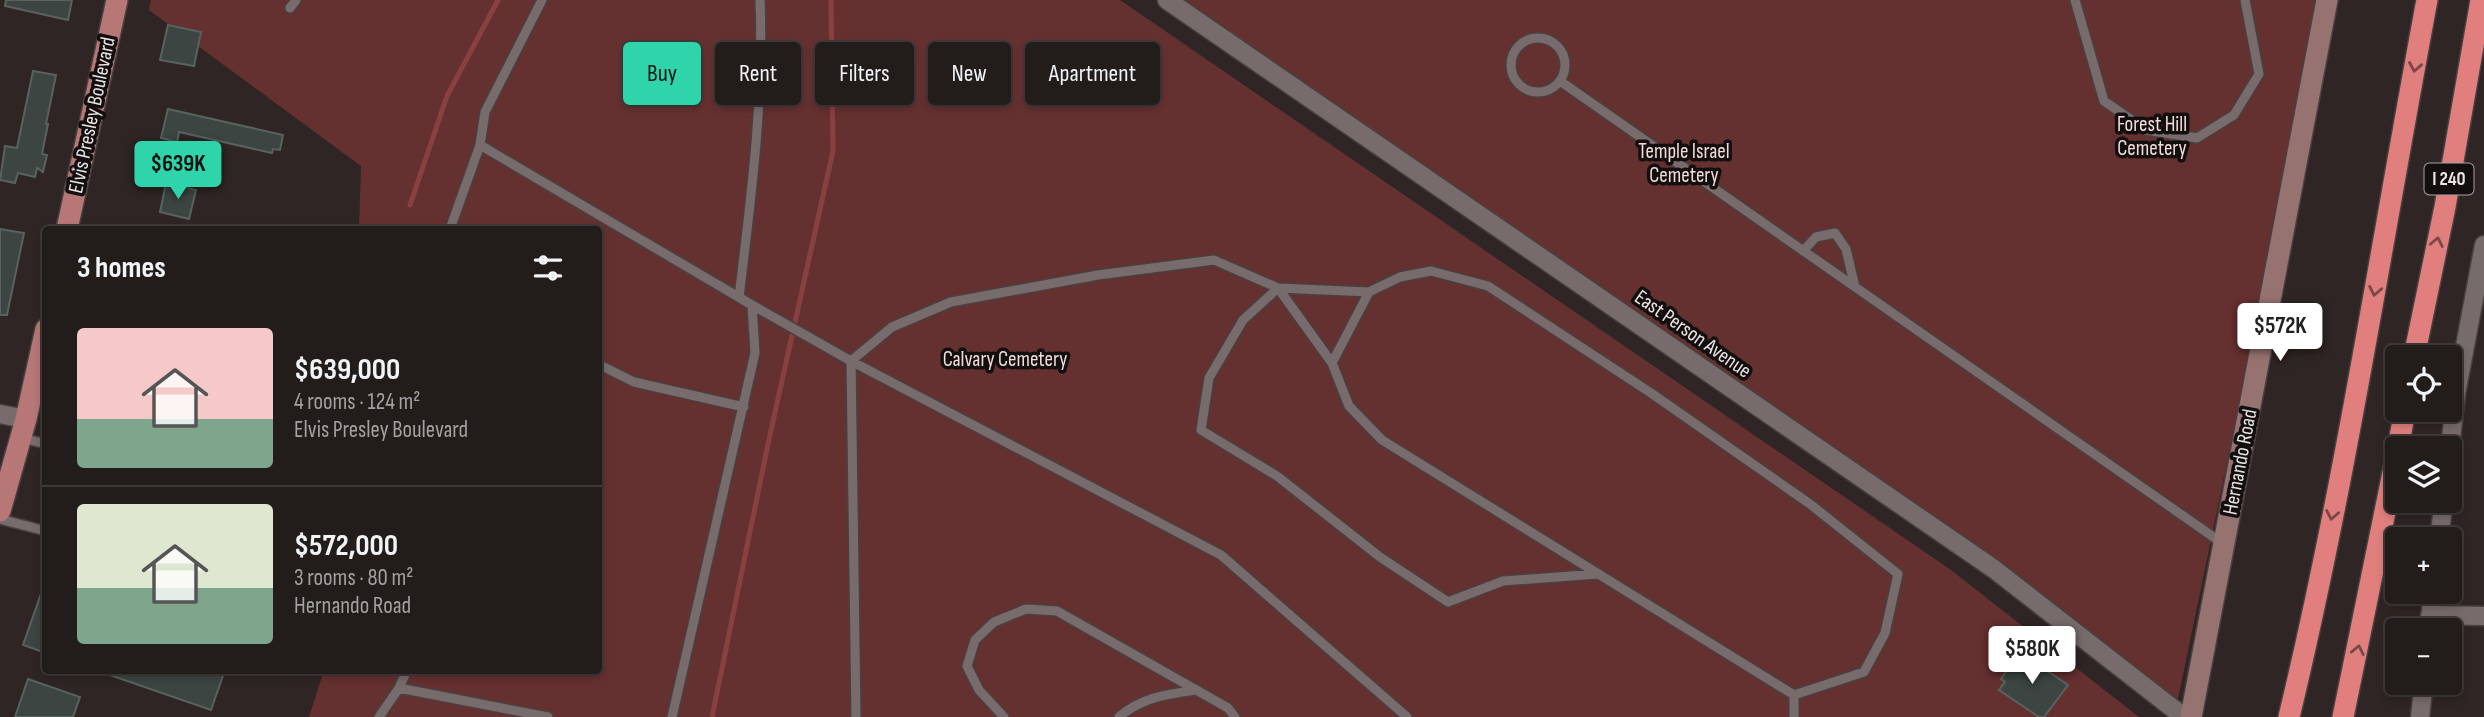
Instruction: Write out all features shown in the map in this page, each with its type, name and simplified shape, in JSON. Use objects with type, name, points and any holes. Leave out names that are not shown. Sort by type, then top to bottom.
[{"type":"highway","name":"I 240","points":[[2289,717],[2319,584],[2427,0]]},
{"type":"highway","name":"I 240","points":[[2416,345],[2445,207],[2481,0]]},
{"type":"highway","points":[[2343,717],[2385,512]]},
{"type":"main road","name":"Elvis Presley Boulevard","points":[[68,226],[117,0]]},
{"type":"main road","points":[[0,511],[4,479],[23,428],[42,346]]},
{"type":"street","name":"East Person Avenue","points":[[1167,0],[1994,569],[2184,717]]},
{"type":"street","name":"Hernando Road","points":[[2191,717],[2327,0]]},
{"type":"street","points":[[2451,436],[2456,394],[2484,245]]},
{"type":"street","points":[[0,414],[23,428]]},
{"type":"street","points":[[2462,618],[2484,615]]},
{"type":"street","points":[[2420,717],[2423,695]]},
{"type":"lane","points":[[451,226],[480,145],[485,112],[542,0]]},
{"type":"lane","points":[[739,297],[757,150],[762,55],[760,0]]},
{"type":"lane","points":[[2075,0],[2104,101],[2146,130],[2197,138],[2234,115],[2259,74],[2245,0]]},
{"type":"lane","points":[[1534,38],[1552,42],[1559,48],[1565,63],[1560,81],[1554,87],[1536,93],[1519,85],[1510,68],[1515,50],[1525,41],[1534,38]]},
{"type":"lane","points":[[1560,81],[2224,544]]},
{"type":"lane","points":[[480,145],[814,341],[1221,555],[1407,717]]},
{"type":"lane","points":[[1804,251],[1816,237],[1835,233],[1846,249],[1856,287]]},
{"type":"lane","points":[[851,360],[892,327],[951,302],[1098,275],[1214,260],[1278,288],[1369,292],[1400,277],[1432,271],[1488,286],[1651,393],[1787,489],[1898,575],[1885,633],[1864,672],[1794,695],[1382,440],[1349,406],[1332,363],[1278,288]]},
{"type":"lane","points":[[1278,288],[1243,320],[1209,378],[1201,430],[1277,476],[1380,556],[1448,602],[1503,581],[1598,574]]},
{"type":"lane","points":[[1332,363],[1369,292]]},
{"type":"lane","points":[[672,717],[755,353],[752,305]]},
{"type":"lane","points":[[851,360],[856,717]]},
{"type":"lane","points":[[602,366],[634,382],[744,407]]},
{"type":"lane","points":[[23,428],[42,441]]},
{"type":"lane","points":[[0,519],[42,530]]},
{"type":"lane","points":[[1004,717],[979,690],[967,666],[975,640],[994,622],[1026,609],[1057,611],[1228,708],[1236,717]]},
{"type":"lane","points":[[379,717],[405,674]]},
{"type":"lane","points":[[399,688],[548,717]]},
{"type":"lane","points":[[1119,717],[1132,706],[1159,695],[1197,690]]},
{"type":"lane","points":[[1794,695],[1794,717]]},
{"type":"green space","name":"Calvary Cemetery","points":[[151,0],[1120,0],[1951,570],[2139,717],[309,717],[323,674],[602,674],[602,226],[359,226],[361,166],[149,10]]},
{"type":"green space","name":"Temple Israel Cemetery","points":[[1182,0],[2317,0],[2246,371],[2178,699]]},
{"type":"building","points":[[6,0],[72,0],[68,20],[5,6]]},
{"type":"building","points":[[168,25],[201,32],[194,66],[160,60]]},
{"type":"building","points":[[33,71],[56,75],[46,124],[42,154],[47,155],[43,172],[37,168],[35,177],[18,173],[15,183],[0,180],[5,146],[17,148]]},
{"type":"building","points":[[168,109],[283,135],[280,150],[273,149],[272,153],[179,132],[177,142],[161,138]]},
{"type":"building","points":[[166,183],[196,190],[189,219],[160,212]]},
{"type":"building","points":[[0,229],[24,233],[7,315],[0,315]]},
{"type":"building","points":[[42,591],[42,652],[23,645]]},
{"type":"building","points":[[2019,652],[2068,685],[2044,717],[2039,717],[1999,690],[2005,682],[2001,679]]},
{"type":"building","points":[[107,674],[224,674],[211,710]]},
{"type":"building","points":[[28,679],[80,697],[73,717],[15,717]]},
{"type":"waterway","points":[[410,205],[447,96],[498,0]]},
{"type":"waterway","points":[[712,717],[768,444],[833,151],[831,0]]},
{"type":"park label","name":"Forest Hill Cemetery","points":[[2152,136]]}]
